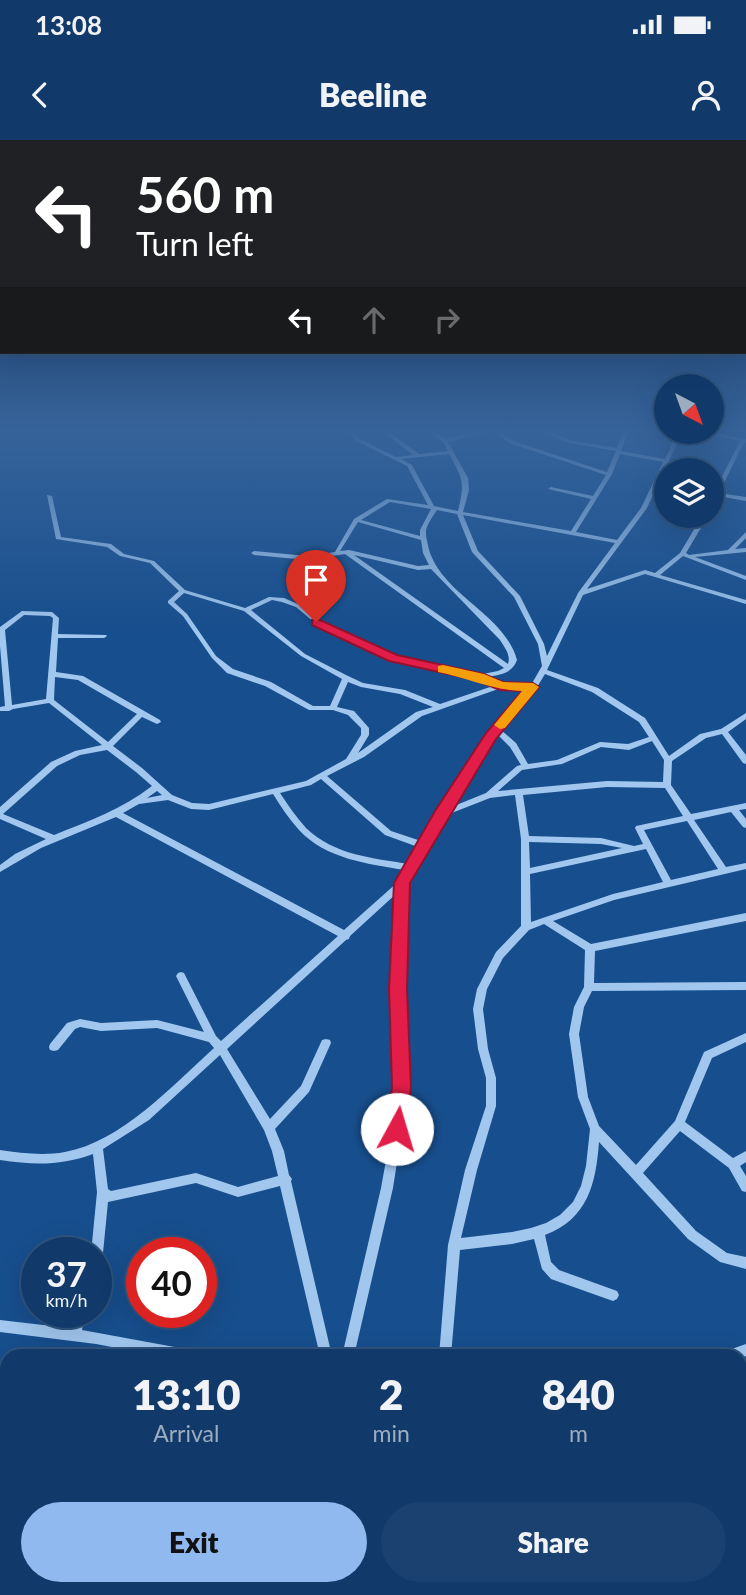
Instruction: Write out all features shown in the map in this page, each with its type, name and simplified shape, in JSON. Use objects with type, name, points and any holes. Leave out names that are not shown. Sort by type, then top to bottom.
[{"type":"street","points":[[49,498],[58,538],[109,545],[122,555],[146,560],[183,591],[246,610],[303,655],[346,678],[402,692],[440,707]]},
{"type":"street","points":[[428,498],[433,507]]},
{"type":"street","points":[[463,498],[460,514],[477,556],[520,601],[541,644],[545,668]]},
{"type":"street","points":[[573,533],[595,498]]},
{"type":"street","points":[[0,1155],[35,1161],[73,1158],[98,1149],[145,1117],[402,883],[440,814],[497,730],[533,687],[545,668],[581,593],[651,498]]},
{"type":"street","points":[[337,551],[356,520],[389,500],[619,542]]},
{"type":"street","points":[[433,507],[425,523],[423,538],[432,567],[498,635],[512,655],[509,668]]},
{"type":"street","points":[[356,520],[423,538]]},
{"type":"street","points":[[657,574],[685,554],[699,528]]},
{"type":"street","points":[[728,552],[746,534]]},
{"type":"street","points":[[685,554],[746,550]]},
{"type":"street","points":[[254,554],[307,558],[337,551],[418,568],[432,567]]},
{"type":"street","points":[[346,552],[509,668]]},
{"type":"street","points":[[685,554],[730,573],[746,575]]},
{"type":"street","points":[[581,593],[635,573],[657,574],[746,602]]},
{"type":"street","points":[[183,591],[170,602],[185,615],[225,667],[268,684],[312,708],[333,708],[351,713],[365,728],[363,743],[349,762]]},
{"type":"street","points":[[246,610],[271,598],[284,600],[298,606],[323,627],[381,654],[479,677],[500,686]]},
{"type":"street","points":[[50,701],[55,618],[46,611],[15,616],[1,630],[4,709],[50,701],[144,774],[155,788],[191,806],[209,807],[276,793],[322,776],[349,762],[409,719],[440,707],[500,686],[533,687]]},
{"type":"street","points":[[55,636],[104,635]]},
{"type":"street","points":[[479,677],[509,668]]},
{"type":"street","points":[[545,668],[601,693],[635,714],[668,760],[667,785],[723,870]]},
{"type":"street","points":[[51,674],[80,678],[157,722]]},
{"type":"street","points":[[333,708],[346,678]]},
{"type":"street","points":[[52,838],[0,814],[54,764],[79,753],[107,747],[141,714]]},
{"type":"street","points":[[668,760],[703,736],[723,731],[746,715]]},
{"type":"street","points":[[497,730],[513,745],[526,767]]},
{"type":"street","points":[[723,731],[746,761]]},
{"type":"street","points":[[489,795],[516,771],[526,767],[559,762],[600,744],[629,747],[654,738]]},
{"type":"street","points":[[322,776],[388,833],[422,845]]},
{"type":"street","points":[[440,814],[489,795],[607,783],[667,785]]},
{"type":"street","points":[[0,869],[52,838],[118,814],[139,802],[155,788]]},
{"type":"street","points":[[276,793],[296,823],[318,844],[352,857],[410,867]]},
{"type":"street","points":[[519,794],[525,839],[526,927]]},
{"type":"street","points":[[139,802],[169,797]]},
{"type":"street","points":[[669,885],[639,828],[746,806]]},
{"type":"street","points":[[733,809],[746,825]]},
{"type":"street","points":[[118,814],[346,936]]},
{"type":"street","points":[[525,839],[601,841],[632,847]]},
{"type":"street","points":[[525,873],[632,847],[647,846]]},
{"type":"street","points":[[446,1349],[454,1245],[471,1170],[491,1106],[491,1078],[478,1023],[479,1000],[499,955],[526,927],[545,920],[595,902],[746,866]]},
{"type":"street","points":[[350,1349],[392,1164],[401,1105],[398,989],[402,883]]},
{"type":"street","points":[[545,920],[590,948],[746,917]]},
{"type":"street","points":[[590,948],[589,987],[579,1007],[574,1034],[583,1097],[595,1129],[692,1235],[724,1258],[746,1262]]},
{"type":"street","points":[[181,976],[212,1039],[221,1048],[269,1128],[286,1179],[324,1349]]},
{"type":"street","points":[[589,987],[746,986]]},
{"type":"street","points":[[54,1046],[71,1026],[80,1023],[101,1027],[157,1024],[212,1039]]},
{"type":"street","points":[[636,1173],[678,1124],[708,1055],[746,1037]]},
{"type":"street","points":[[269,1128],[305,1088],[326,1043]]},
{"type":"street","points":[[678,1124],[733,1164],[746,1187]]},
{"type":"street","points":[[454,1245],[538,1232],[563,1222],[581,1201],[587,1186],[595,1129]]},
{"type":"street","points":[[98,1149],[103,1192],[99,1237]]},
{"type":"street","points":[[733,1164],[746,1156]]},
{"type":"street","points":[[103,1192],[117,1197],[196,1178],[238,1192],[286,1179]]},
{"type":"street","points":[[538,1232],[546,1265],[555,1275],[613,1295]]},
{"type":"street","points":[[0,1326],[74,1335],[151,1349]]},
{"type":"street","points":[[74,1335],[76,1328]]},
{"type":"street","points":[[128,1345],[137,1349]]},
{"type":"slow traffic","points":[[443,669],[479,677],[500,686],[533,687],[500,725]]},
{"type":"route","points":[[316,622],[362,646],[405,662],[479,677],[500,686],[533,687],[491,736],[440,814],[402,883],[398,954],[401,1105],[397,1129]]}]
